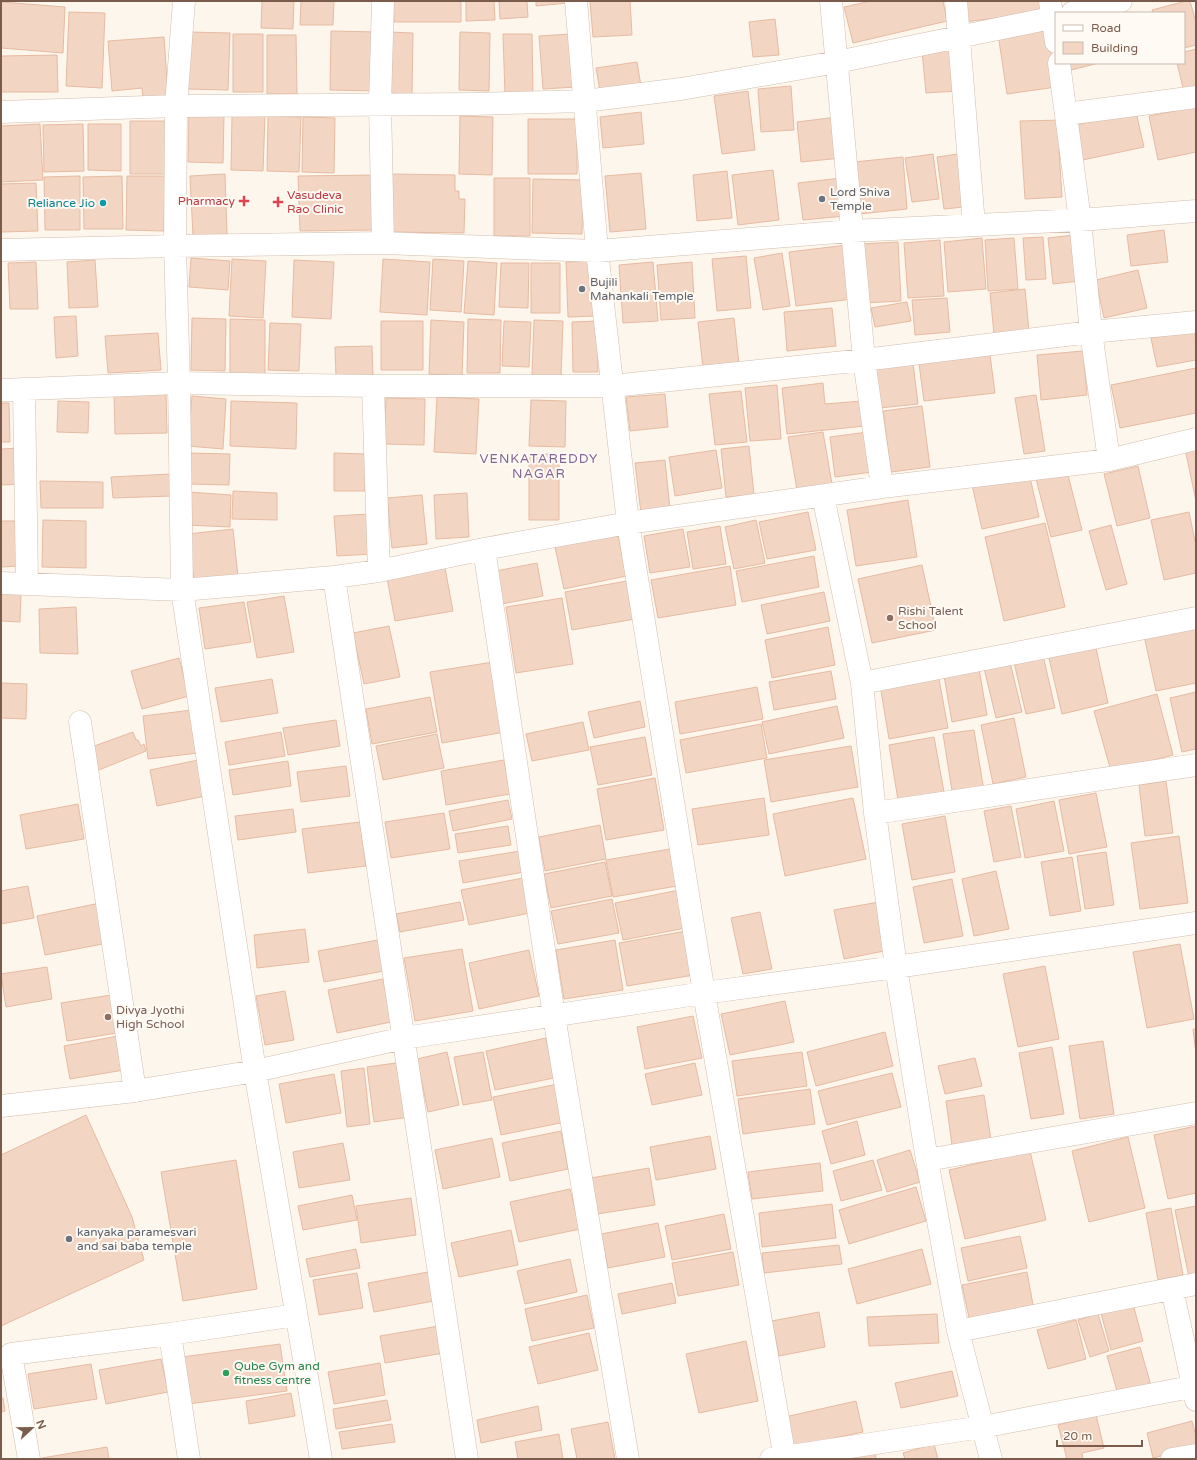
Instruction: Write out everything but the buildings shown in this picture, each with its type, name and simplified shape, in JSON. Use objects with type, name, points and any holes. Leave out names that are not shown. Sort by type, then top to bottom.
[{"type":"street","points":[[184,1],[176,106],[175,246],[179,383],[182,590],[255,1071],[321,1459]]},
{"type":"street","points":[[383,1],[380,104],[383,243]]},
{"type":"street","points":[[576,1],[597,251],[628,523],[780,1458],[982,1427],[1195,1391],[1172,1289]]},
{"type":"street","points":[[831,1],[864,360],[882,487]]},
{"type":"street","points":[[956,1],[974,225]]},
{"type":"street","points":[[1057,12],[1121,1]]},
{"type":"street","points":[[1,112],[176,106],[585,101],[681,89],[837,62],[960,37],[1055,13]]},
{"type":"street","points":[[1059,64],[1080,220],[1091,332],[1109,460]]},
{"type":"street","points":[[1066,114],[1196,97]]},
{"type":"street","points":[[1,250],[383,243],[597,251],[851,231],[1080,220],[1196,211]]},
{"type":"street","points":[[1,390],[179,383],[373,386],[612,386],[864,360],[1091,332],[1196,322]]},
{"type":"street","points":[[373,386],[379,571]]},
{"type":"street","points":[[24,389],[27,584]]},
{"type":"street","points":[[1,583],[182,590],[334,577],[379,571],[628,523],[882,487],[1109,460],[1196,439]]},
{"type":"street","points":[[823,496],[862,683],[875,813],[896,967],[927,1160],[958,1331],[991,1459]]},
{"type":"street","points":[[484,550],[554,1016],[628,1459]]},
{"type":"street","points":[[334,577],[467,1459]]},
{"type":"street","points":[[862,683],[1196,618]]},
{"type":"street","points":[[80,722],[135,1091]]},
{"type":"street","points":[[875,813],[1196,765]]},
{"type":"street","points":[[1,1106],[135,1091],[255,1071],[404,1038],[704,993],[896,967],[1196,923]]},
{"type":"street","points":[[927,1160],[1196,1113]]},
{"type":"street","points":[[958,1331],[1196,1284]]},
{"type":"street","points":[[29,1459],[11,1354],[170,1334],[296,1315]]},
{"type":"street","points":[[170,1334],[190,1459]]},
{"type":"street","points":[[1172,1459],[1196,1455]]},
{"type":"place","name":"Lord Shiva Temple","points":[[822,199]]},
{"type":"place","name":"Pharmacy","points":[[244,201]]},
{"type":"place","name":"Vasudeva Rao Clinic","points":[[278,202]]},
{"type":"place","name":"Reliance Jio","points":[[103,203]]},
{"type":"place","name":"Bujili Mahankali Temple","points":[[582,289]]},
{"type":"place","name":"Rishi Talent School","points":[[890,618]]},
{"type":"place","name":"Divya Jyothi High School","points":[[108,1017]]},
{"type":"place","name":"kanyaka paramesvari and sai baba temple","points":[[69,1239]]},
{"type":"place","name":"Qube Gym and fitness centre","points":[[226,1373]]},
{"type":"district","name":"VENKATAREDDY NAGAR","points":[[539,466]]}]
